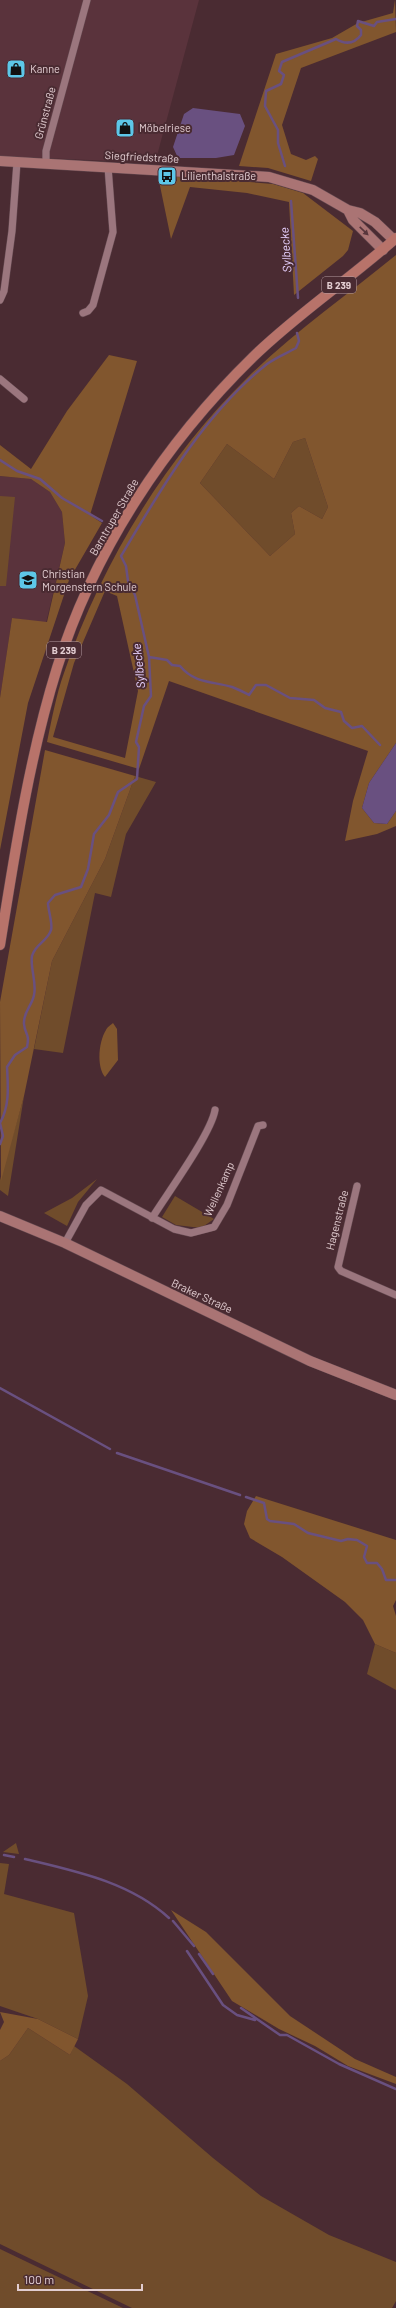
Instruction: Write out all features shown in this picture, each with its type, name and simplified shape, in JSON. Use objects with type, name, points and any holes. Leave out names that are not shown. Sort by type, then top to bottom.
[{"type":"main road","name":"Barntruper Straße","points":[[0,944],[25,801],[50,693],[81,605],[125,519],[174,445],[218,393],[254,356],[395,239]]},
{"type":"street","name":"Grünstraße","points":[[46,164],[46,151],[87,0]]},
{"type":"street","name":"Siegfriedstraße","points":[[0,161],[269,177],[313,190],[348,210],[360,213],[375,222],[395,239]]},
{"type":"street","points":[[0,300],[4,291],[12,231],[17,162]]},
{"type":"street","points":[[83,313],[88,311],[93,305],[113,232],[108,167]]},
{"type":"street","name":"Siegfriedstraße","points":[[348,210],[353,220],[383,250]]},
{"type":"street","points":[[0,379],[24,399]]},
{"type":"street","points":[[152,1218],[198,1146],[214,1115],[214,1110]]},
{"type":"street","name":"Wellenkamp","points":[[65,1243],[86,1205],[101,1190],[174,1229],[191,1233],[214,1227],[227,1205],[258,1126],[263,1125]]},
{"type":"street","name":"Hagenstraße","points":[[356,1186],[338,1267],[341,1271],[396,1294]]},
{"type":"street","name":"Braker Straße","points":[[0,1216],[65,1243],[310,1361],[396,1395]]},
{"type":"shaded area","points":[[0,0],[199,0],[155,163],[0,156]]},
{"type":"shaded area","points":[[395,0],[396,32],[301,68],[282,125],[291,154],[306,160],[315,156],[318,159],[311,181],[268,168],[239,166],[276,54],[332,38],[358,23],[393,13]]},
{"type":"shaded area","points":[[193,108],[240,114],[245,126],[234,155],[216,158],[178,158],[173,147],[184,114]]},
{"type":"shaded area","points":[[176,176],[273,184],[303,193],[353,231],[348,250],[343,256],[294,295],[289,202],[247,193],[190,187],[171,239],[159,181],[177,181]]},
{"type":"shaded area","points":[[396,255],[396,743],[369,783],[362,808],[374,823],[387,824],[396,811],[396,826],[377,834],[345,841],[353,801],[368,751],[169,681],[139,769],[47,742],[61,681],[79,632],[117,553],[139,514],[164,477],[218,408],[248,377],[283,345]],"holes":[[[305,438],[328,507],[322,519],[299,506],[291,513],[295,534],[270,556],[200,483],[227,444],[274,479],[293,442]],[[105,591],[117,596],[138,691],[125,758],[53,737],[74,663]]]},
{"type":"shaded area","points":[[109,355],[137,361],[90,515],[102,523],[69,580],[28,703],[0,850],[0,698],[12,618],[47,622],[65,543],[62,512],[50,492],[31,479],[0,476],[0,445],[31,469],[67,411]]},
{"type":"shaded area","points":[[305,438],[328,507],[322,519],[299,506],[291,513],[295,534],[270,556],[200,483],[227,444],[274,479],[293,442]]},
{"type":"shaded area","name":"Christian Morgenstern Schule","points":[[0,476],[31,479],[50,492],[62,512],[65,543],[46,623],[12,618],[0,698]]},
{"type":"shaded area","points":[[0,496],[15,497],[6,586],[0,586]]},
{"type":"shaded area","points":[[396,743],[396,811],[387,824],[374,823],[362,808],[369,783]]},
{"type":"shaded area","points":[[45,750],[135,776],[105,859],[52,961],[24,1096],[1,1181],[0,1002]]},
{"type":"shaded area","points":[[135,776],[156,782],[126,834],[111,897],[95,893],[63,1053],[34,1049],[52,961],[105,859]]},
{"type":"shaded area","points":[[113,1023],[117,1029],[118,1060],[105,1077],[100,1067],[100,1047],[108,1027]]},
{"type":"shaded area","points":[[24,1096],[8,1196],[0,1190],[0,1180]]},
{"type":"shaded area","points":[[97,1179],[78,1202],[67,1226],[44,1213],[72,1198]]},
{"type":"shaded area","points":[[175,1196],[214,1219],[201,1228],[176,1225],[162,1217]]},
{"type":"shaded area","points":[[256,1496],[396,1540],[396,1600],[393,1606],[396,1616],[396,1653],[375,1644],[363,1620],[345,1602],[282,1557],[250,1538],[244,1524],[247,1511]]},
{"type":"shaded area","points":[[375,1644],[396,1653],[396,1690],[367,1674]]},
{"type":"shaded area","points":[[16,1843],[19,1854],[3,1852]]},
{"type":"shaded area","points":[[0,1863],[9,1864],[4,1894],[74,1913],[88,1996],[78,2039],[38,2019],[0,2006]]},
{"type":"shaded area","points":[[171,1910],[206,1932],[290,2016],[355,2059],[396,2077],[396,2084],[348,2066],[315,2046],[279,2029],[232,2001]]},
{"type":"shaded area","points":[[0,2012],[38,2019],[78,2039],[70,2055],[28,2028],[9,2055],[0,2061],[0,2030],[4,2022]]},
{"type":"shaded area","points":[[28,2028],[70,2055],[74,2046],[127,2084],[213,2158],[261,2196],[329,2235],[396,2262],[396,2301],[392,2308],[132,2308],[0,2244],[0,2061],[9,2055]]},
{"type":"shaded area","points":[[0,2249],[123,2308],[0,2308]]},
{"type":"waterway","name":"Sylbecke","points":[[285,166],[278,143],[278,130],[265,106],[266,91],[281,84],[284,75],[279,71],[282,62],[336,39],[346,43],[353,42],[361,35],[361,30],[357,26],[358,21],[374,26],[377,22],[396,19]]},
{"type":"waterway","name":"Sylbecke","points":[[291,201],[298,298]]},
{"type":"waterway","name":"Sylbecke","points":[[0,1123],[7,1102],[7,1067],[15,1055],[27,1047],[28,1036],[24,1020],[26,1012],[33,999],[35,990],[32,956],[36,948],[47,937],[51,930],[48,903],[55,895],[81,887],[88,869],[94,834],[109,815],[118,792],[137,779],[139,747],[136,742],[144,706],[151,696],[149,657],[135,595],[128,581],[126,566],[121,556],[168,479],[204,429],[244,384],[267,364],[296,348],[299,341],[297,333]]},
{"type":"waterway","points":[[0,460],[17,471],[40,479],[62,498],[102,521]]},
{"type":"waterway","points":[[149,657],[167,660],[172,665],[180,666],[186,672],[198,679],[232,687],[249,695],[256,685],[266,685],[290,698],[314,700],[325,708],[341,712],[344,721],[352,728],[362,726],[380,745]]},
{"type":"waterway","name":"Sylbecke","points":[[0,1123],[3,1136],[0,1144]]},
{"type":"waterway","points":[[0,1388],[110,1449]]},
{"type":"waterway","points":[[117,1453],[240,1495]]},
{"type":"waterway","points":[[246,1497],[264,1503],[267,1519],[270,1521],[294,1524],[308,1533],[341,1541],[348,1539],[357,1540],[367,1546],[364,1557],[367,1563],[377,1563],[382,1569],[386,1580],[396,1580]]},
{"type":"waterway","points":[[4,1855],[14,1857]]},
{"type":"waterway","points":[[25,1859],[82,1873],[119,1887],[137,1895],[169,1918]]},
{"type":"waterway","points":[[173,1921],[194,1946]]},
{"type":"waterway","points":[[187,1951],[223,2005],[237,2015],[255,2020]]},
{"type":"waterway","points":[[199,1954],[213,1974]]},
{"type":"waterway","points":[[241,2008],[280,2035],[287,2035],[339,2064],[396,2089]]},
{"type":"place","name":"Kanne","points":[[16,69]]},
{"type":"place","name":"Möbelriese","points":[[125,128]]},
{"type":"place","name":"Lilienthalstraße","points":[[167,176]]},
{"type":"place","name":"Christian Morgenstern Schule","points":[[28,580]]}]
